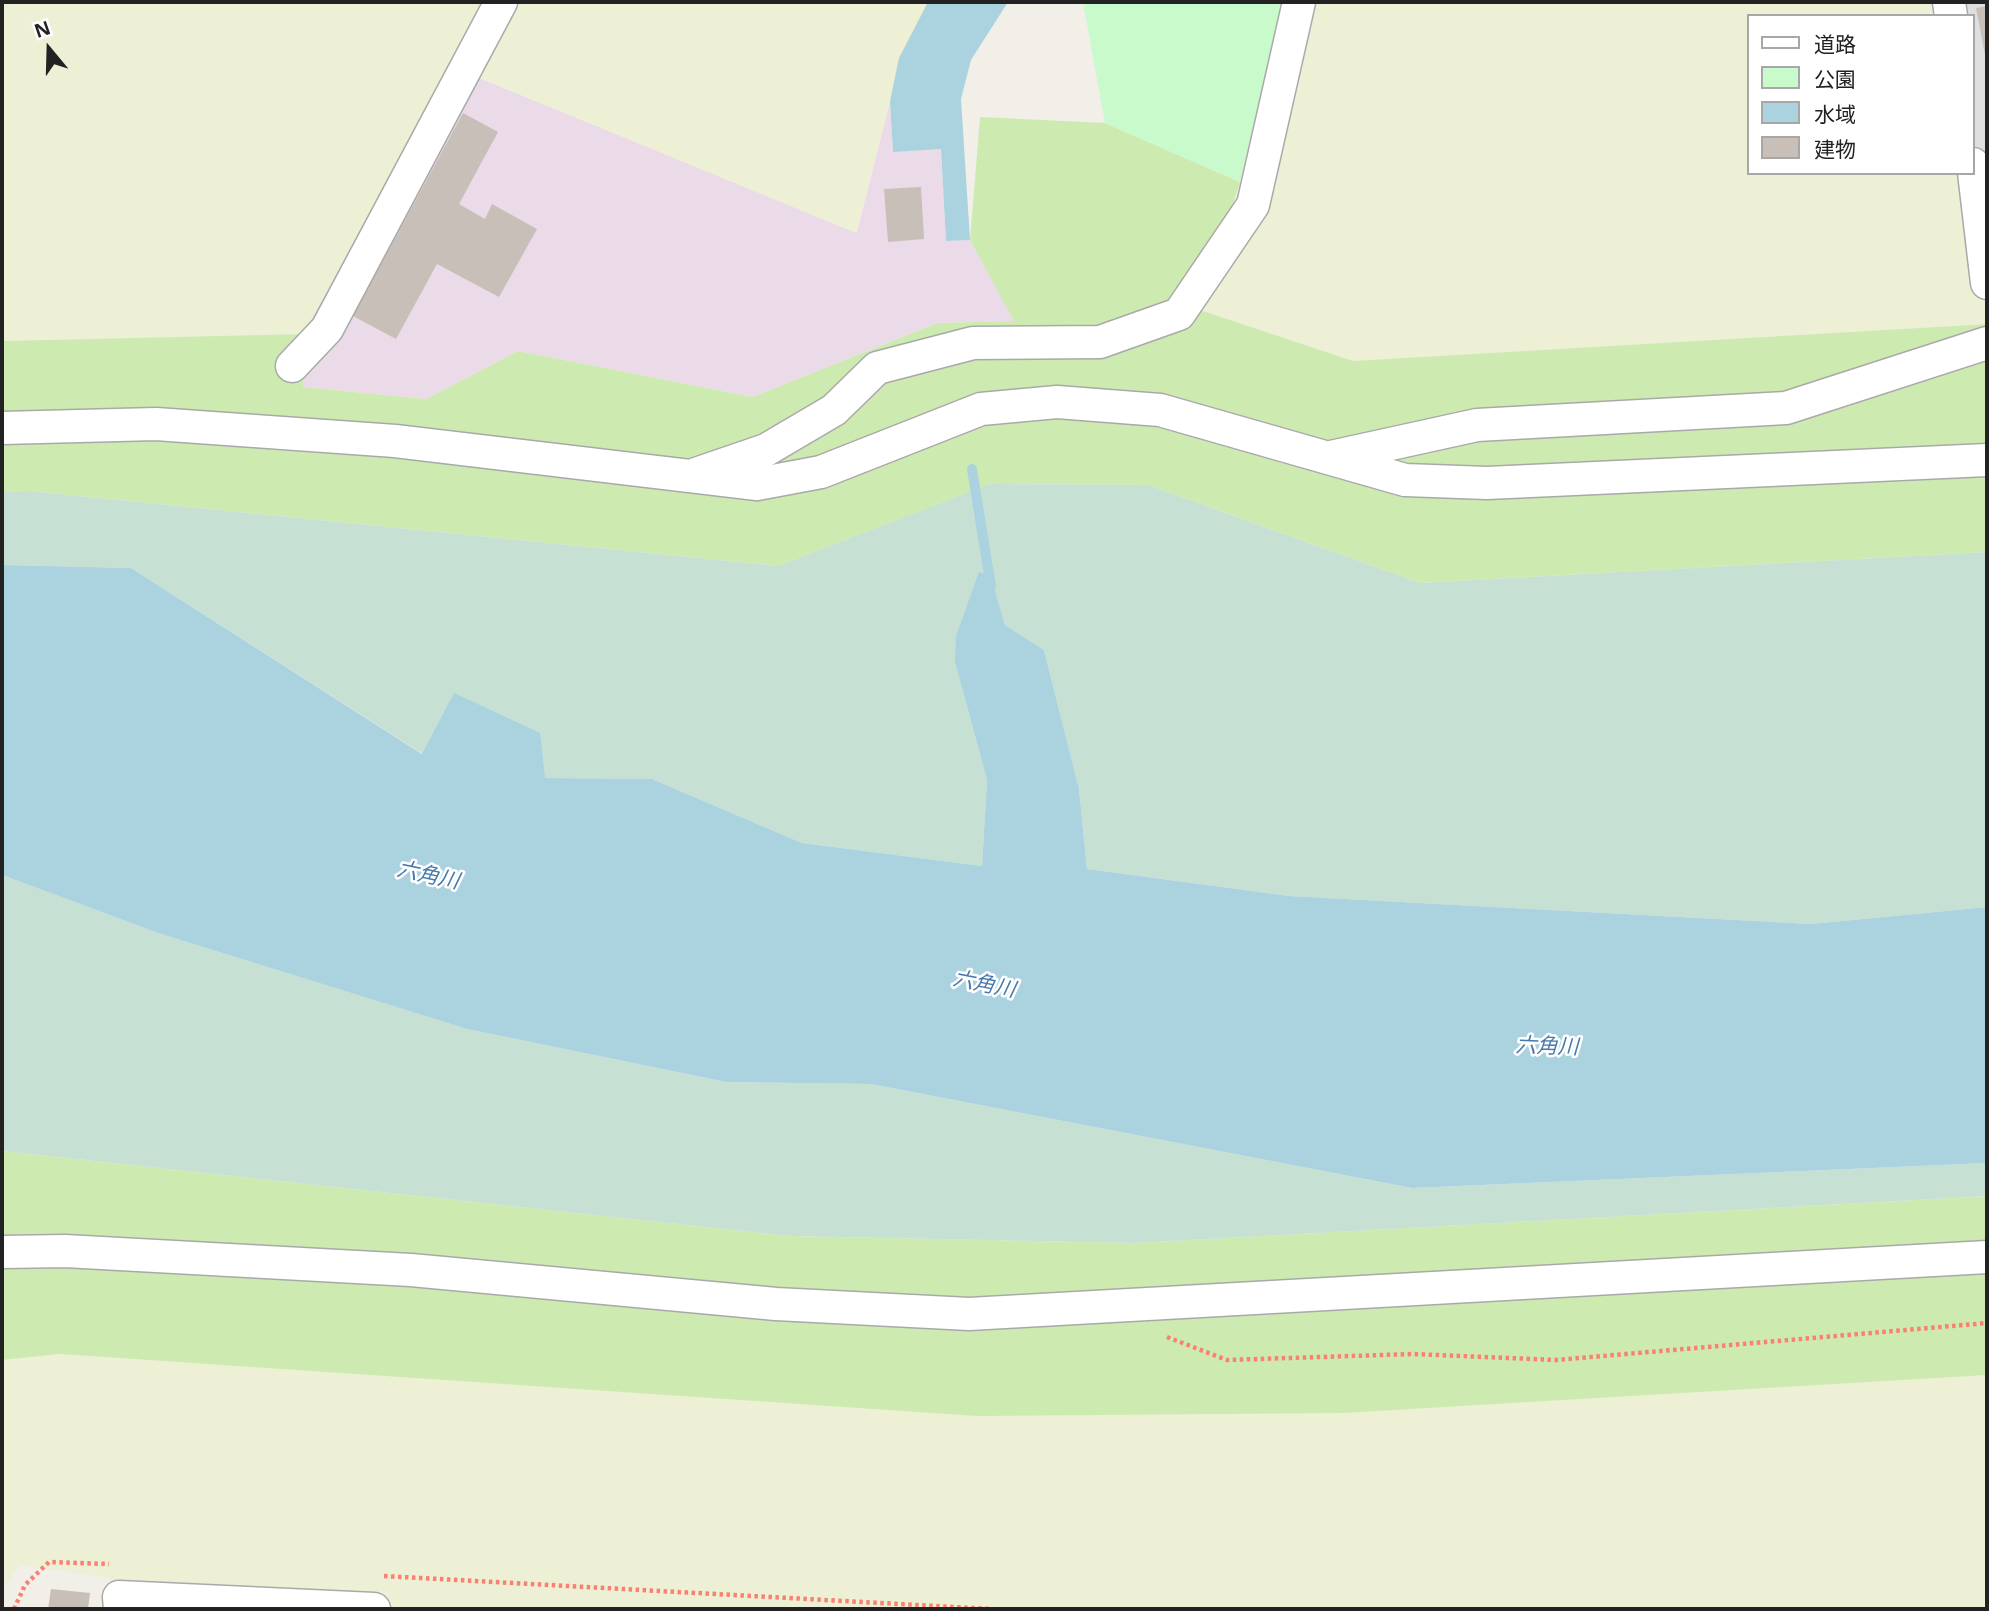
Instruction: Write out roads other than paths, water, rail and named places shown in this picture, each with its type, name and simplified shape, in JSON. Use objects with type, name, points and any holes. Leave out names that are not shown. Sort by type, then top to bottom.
[{"type":"street","points":[[292,366],[327,329],[501,2]]},
{"type":"street","points":[[685,477],[766,450],[834,410],[877,368],[973,343],[1100,342],[1179,314],[1253,205],[1300,2]]},
{"type":"street","points":[[1974,175],[1987,283]]},
{"type":"street","points":[[1322,458],[1477,425],[1786,408],[1987,343]]},
{"type":"street","points":[[2,428],[156,424],[382,440],[757,484],[821,472],[981,409],[1057,402],[1160,410],[1405,480],[1487,483],[1987,460]]},
{"type":"street","points":[[2,1252],[65,1251],[397,1269],[776,1304],[969,1314],[1987,1257]]},
{"type":"street","points":[[120,1609],[119,1597],[374,1609]]},
{"type":"water","points":[[928,2],[1008,2],[971,60],[961,99],[970,240],[946,241],[941,149],[893,152],[890,101],[899,58]]},
{"type":"water","name":"六角川","points":[[2,565],[131,568],[422,754],[454,693],[540,733],[545,778],[652,779],[802,843],[982,866],[987,780],[955,662],[956,636],[979,572],[991,576],[1005,625],[1044,650],[1079,789],[1087,869],[1289,896],[1811,924],[1987,907],[1987,1163],[1412,1188],[871,1084],[726,1082],[467,1029],[158,933],[2,875]]},
{"type":"waterway","points":[[972,469],[991,587]]}]
